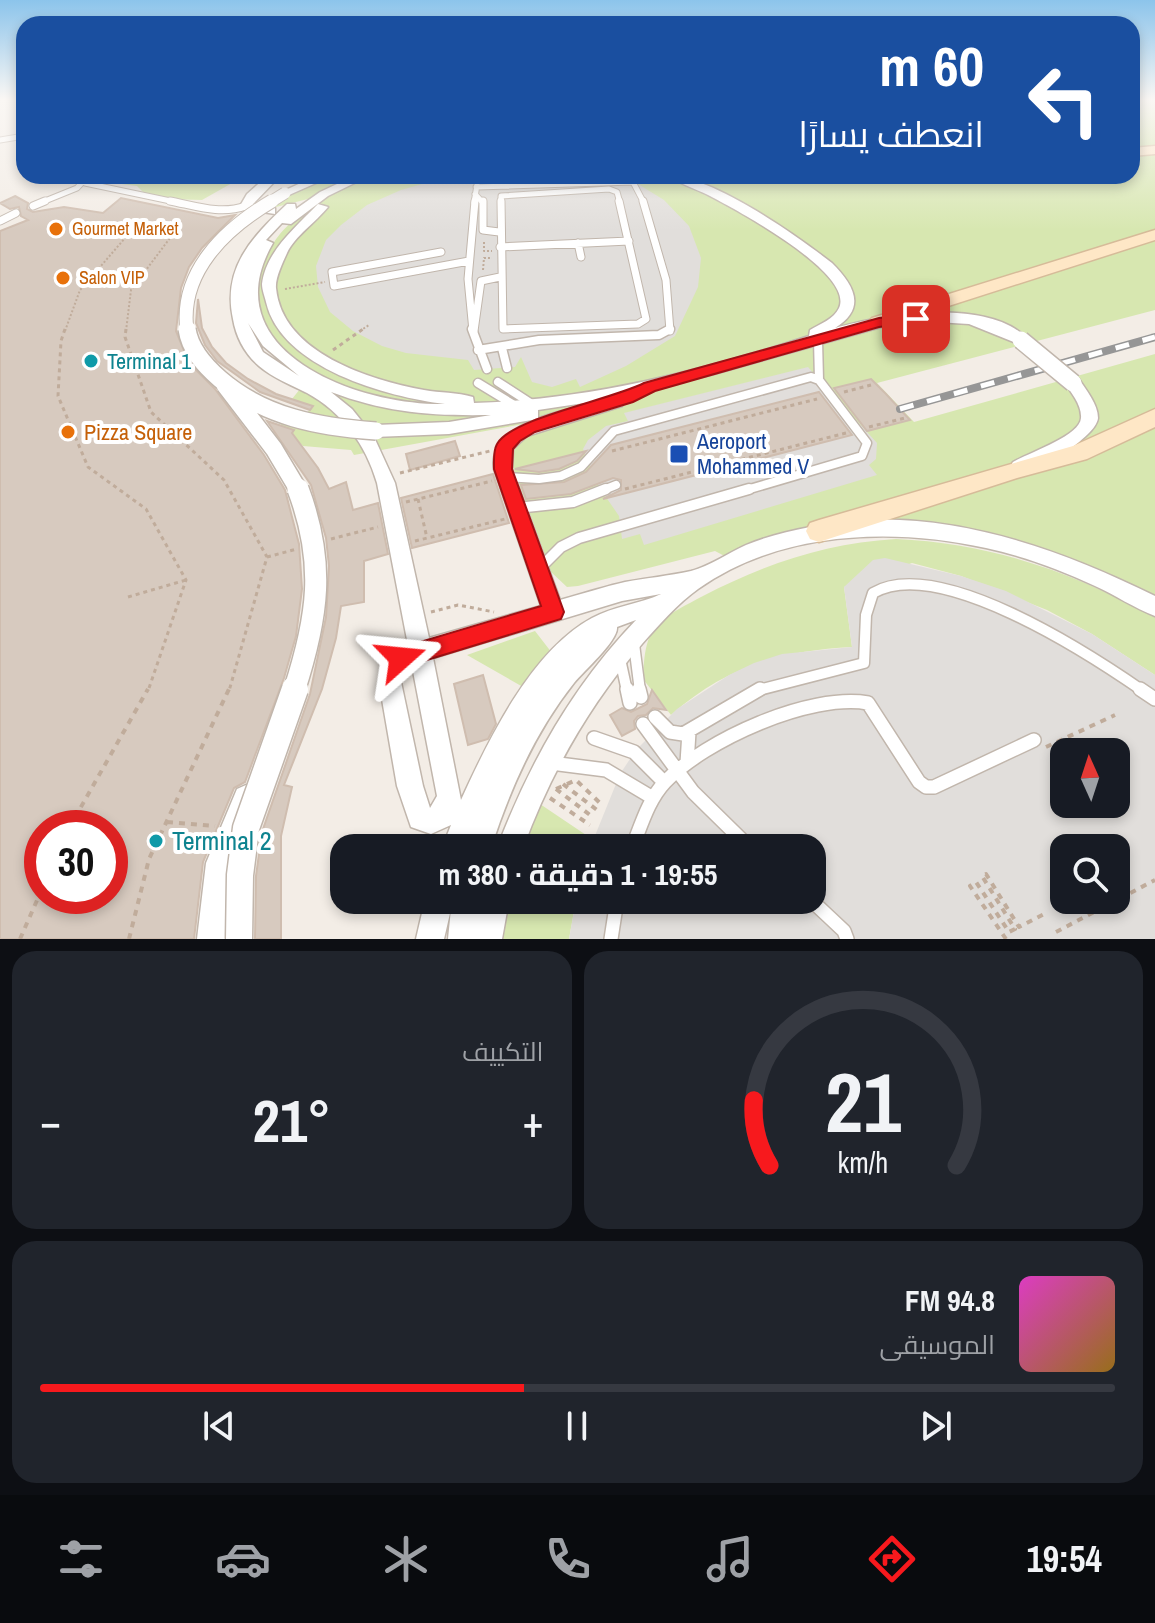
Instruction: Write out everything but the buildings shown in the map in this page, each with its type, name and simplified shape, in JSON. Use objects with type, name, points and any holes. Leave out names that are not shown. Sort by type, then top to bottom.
[{"type":"main road","points":[[879,322],[1155,235]]},
{"type":"main road","points":[[819,531],[1017,469],[1079,453],[1155,417]]},
{"type":"street","points":[[267,184],[246,206],[262,211],[294,202]]},
{"type":"street","points":[[316,184],[294,202],[254,244],[238,272],[235,296],[250,330],[250,347],[262,360],[316,386],[407,409],[457,412],[507,393]]},
{"type":"street","points":[[239,939],[238,882],[243,845],[267,765],[304,665],[315,608],[317,560],[308,514],[288,471],[193,347],[185,320],[187,292],[201,262],[241,220],[342,184]]},
{"type":"street","points":[[364,184],[344,193],[307,219],[284,247],[273,269],[269,291],[274,310],[294,340],[319,360],[353,376],[399,390],[507,393],[532,404],[649,387],[879,322],[957,316],[984,322],[1021,340],[1073,383],[1089,410],[1083,434],[1017,469]]},
{"type":"street","points":[[694,184],[742,209],[818,257],[841,277],[848,297],[841,317],[826,329],[780,351]]},
{"type":"street","points":[[225,385],[252,402],[284,415],[330,426],[376,431],[473,425],[532,414],[585,397]]},
{"type":"street","points":[[316,386],[340,407],[378,459],[385,477],[414,622],[420,651],[450,796],[444,815],[431,821],[416,813],[390,682],[396,662],[420,651],[640,588],[695,579],[771,544],[819,531],[915,528],[1005,543],[1085,571],[1155,606]]},
{"type":"street","points":[[554,612],[539,569],[511,513],[501,462],[504,448],[514,436],[529,428],[627,398],[649,387]]},
{"type":"street","points":[[516,834],[544,762],[576,706],[627,644],[695,579]]},
{"type":"street","points":[[461,834],[499,752],[528,703],[566,651],[587,633],[611,619],[646,607],[665,605]]},
{"type":"street","points":[[483,834],[514,759],[553,693],[577,662],[608,631],[645,611],[665,605]]},
{"type":"street","points":[[211,939],[220,863],[231,828],[267,765]]},
{"type":"street","points":[[430,939],[436,914]]},
{"type":"street","points":[[462,939],[465,914]]},
{"type":"street","points":[[488,939],[492,914]]},
{"type":"lane","points":[[33,206],[76,184]]},
{"type":"lane","points":[[107,184],[222,212],[246,206]]},
{"type":"lane","points":[[479,184],[483,200],[483,230],[499,232]]},
{"type":"lane","points":[[479,184],[469,261],[470,312],[483,367]]},
{"type":"lane","points":[[478,350],[545,340],[659,335],[670,331],[673,325],[667,287],[644,198],[636,184]]},
{"type":"lane","points":[[609,189],[617,192],[629,241],[646,317],[642,323],[507,330],[501,325],[499,232],[502,194],[609,189]]},
{"type":"lane","points":[[0,221],[16,213]]},
{"type":"lane","points":[[500,247],[629,241]]},
{"type":"lane","points":[[578,243],[581,257]]},
{"type":"lane","points":[[552,244],[554,258]]},
{"type":"lane","points":[[441,252],[332,272],[334,286],[469,261]]},
{"type":"lane","points":[[386,262],[390,275]]},
{"type":"lane","points":[[474,331],[481,281],[500,277]]},
{"type":"lane","points":[[539,569],[561,547],[579,538],[862,456],[867,450],[865,435],[819,380],[818,340]]},
{"type":"lane","points":[[502,348],[502,365]]},
{"type":"lane","points":[[504,478],[535,480],[563,476],[585,464],[603,439],[614,431],[806,378],[819,380]]},
{"type":"lane","points":[[485,386],[507,393]]},
{"type":"lane","points":[[511,513],[562,505],[614,488]]},
{"type":"lane","points":[[738,834],[681,767],[649,720],[670,732],[689,732],[734,701],[758,689],[864,663],[867,659],[863,632],[865,607],[873,593],[894,583],[921,584],[1014,613],[1093,656],[1155,699]]},
{"type":"lane","points":[[627,644],[635,668],[635,700],[620,670],[627,644]]},
{"type":"lane","points":[[638,834],[653,798],[664,782],[681,767],[764,723],[828,703],[853,699],[868,703],[919,782],[926,787],[934,787],[1034,740]]},
{"type":"lane","points":[[681,767],[689,732]]},
{"type":"lane","points":[[594,738],[633,751],[654,767],[664,782]]},
{"type":"lane","points":[[544,762],[607,769],[623,776],[653,798]]},
{"type":"lane","points":[[611,939],[615,914]]},
{"type":"lane","points":[[826,914],[844,931],[847,939]]},
{"type":"path","points":[[79,810],[146,695],[186,580],[146,509],[88,467],[58,396],[61,341],[80,290],[126,237]]},
{"type":"path","points":[[129,939],[149,859],[234,679],[267,557],[224,480],[151,412],[125,337],[131,290],[170,238]]},
{"type":"path","points":[[484,251],[485,239]]},
{"type":"path","points":[[319,360],[369,325]]},
{"type":"path","points":[[841,393],[871,385]]},
{"type":"path","points":[[599,454],[826,397]]},
{"type":"path","points":[[614,488],[905,418]]},
{"type":"path","points":[[385,477],[504,448]]},
{"type":"path","points":[[405,502],[504,478]]},
{"type":"path","points":[[418,499],[427,538]]},
{"type":"path","points":[[414,541],[511,513]]},
{"type":"path","points":[[344,536],[334,538],[379,527],[372,528],[344,536]]},
{"type":"path","points":[[128,597],[186,580]]},
{"type":"path","points":[[414,622],[430,612],[458,605],[503,613]]},
{"type":"path","points":[[590,825],[549,797],[563,784],[576,780],[600,803]]},
{"type":"path","points":[[563,784],[597,810]]},
{"type":"path","points":[[556,789],[594,818]]},
{"type":"path","points":[[167,822],[231,828]]},
{"type":"path","points":[[1006,939],[970,886],[976,882],[1009,932],[1015,929],[982,876],[986,874],[1019,927],[1044,914]]},
{"type":"path","points":[[1056,932],[1155,880]]},
{"type":"path","points":[[20,939],[31,914]]},
{"type":"green space","points":[[1140,144],[1155,144],[1155,310],[877,383],[914,422],[1155,354],[1155,606],[1002,542],[863,528],[736,562],[715,551],[567,587],[551,572],[509,456],[507,446],[529,423],[354,455],[351,450],[303,446],[270,414],[300,423],[312,406],[292,399],[312,374],[270,336],[253,300],[262,267],[273,244],[315,202],[308,199],[272,208],[310,186],[1140,184]]},
{"type":"green space","points":[[122,184],[230,184],[202,200],[147,196],[137,186]]},
{"type":"green space","points":[[896,539],[965,547],[1030,563],[1093,586],[1155,617],[1155,675],[1092,634],[1047,610],[961,576],[912,563],[844,587],[852,647],[801,652],[756,664],[713,684],[671,715],[643,679],[645,652],[652,632],[684,606],[749,574],[796,557],[845,545]]},
{"type":"green space","points":[[535,631],[552,653],[523,687],[467,655]]},
{"type":"green space","points":[[540,804],[585,834],[528,834]]},
{"type":"green space","points":[[506,914],[573,914],[569,939],[500,939]]},
{"type":"shaded area","points":[[422,184],[638,184],[664,200],[689,226],[701,258],[698,287],[675,336],[626,366],[580,387],[576,379],[552,387],[532,382],[521,357],[515,367],[474,370],[468,360],[406,353],[382,346],[353,331],[330,312],[318,287],[316,266],[326,240],[341,225],[367,205]]},
{"type":"shaded area","points":[[808,367],[877,443],[876,459],[869,465],[877,475],[644,545],[640,534],[622,539],[619,516],[599,487],[583,449],[588,440],[606,426],[628,421],[624,413]]},
{"type":"shaded area","points":[[885,558],[961,576],[1006,591],[1092,634],[1155,675],[1155,939],[569,939],[573,914],[826,914],[826,834],[596,834],[620,774],[636,750],[677,709],[729,675],[754,663],[782,654],[852,647],[844,587],[873,560]]},
{"type":"railway","points":[[900,409],[1155,337]]},
{"type":"place","name":"Gourmet Market","points":[[56,229]]},
{"type":"place","name":"Salon VIP","points":[[63,278]]},
{"type":"place","name":"Terminal 1","points":[[91,361]]},
{"type":"place","name":"Pizza Square","points":[[68,432]]},
{"type":"place","name":"Aeroport Mohammed V","points":[[679,454]]},
{"type":"place","name":"Terminal 2","points":[[156,841]]},
{"type":"route","points":[[401,658],[554,612],[501,462],[504,448],[514,436],[529,428],[627,398],[649,387],[879,322],[916,319]]}]
